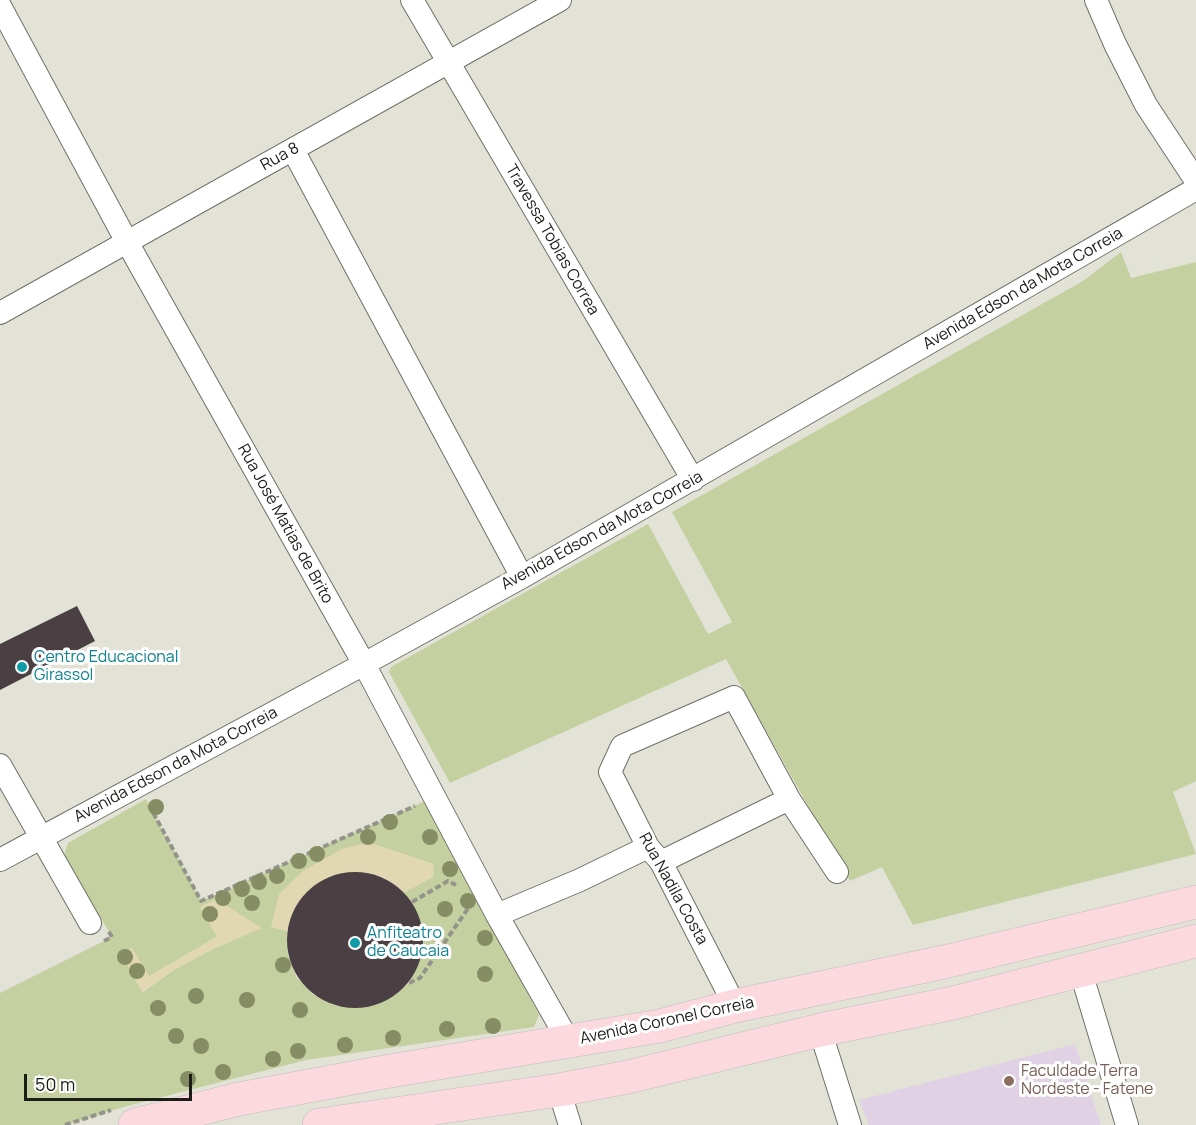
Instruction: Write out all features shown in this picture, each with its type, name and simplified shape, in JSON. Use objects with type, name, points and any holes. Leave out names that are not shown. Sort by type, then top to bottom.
[{"type":"main road","name":"Avenida Coronel Correia","points":[[126,1117],[660,1026],[735,1006],[944,962],[1196,902]]},
{"type":"main road","points":[[319,1125],[559,1090],[628,1077],[820,1030],[953,1003],[1196,941]]},
{"type":"street","name":"Travessa Tobias Correa","points":[[412,0],[693,480]]},
{"type":"street","name":"Rua 8","points":[[0,313],[560,0]]},
{"type":"street","points":[[1096,0],[1146,105],[1196,181]]},
{"type":"street","name":"Rua José Matias de Brito","points":[[0,6],[127,242],[364,664],[497,915],[569,1042]]},
{"type":"street","points":[[293,150],[522,577]]},
{"type":"street","name":"Avenida Edson da Mota Correia","points":[[0,860],[522,577],[1196,189]]},
{"type":"street","name":"Rua Nadila Costa","points":[[735,1006],[610,772],[622,746],[734,698],[789,799]]},
{"type":"street","points":[[0,765],[40,838],[98,925]]},
{"type":"street","points":[[497,915],[580,880],[655,854],[789,799],[837,872]]},
{"type":"street","points":[[1080,969],[1127,1125]]},
{"type":"street","points":[[820,1030],[850,1125]]},
{"type":"street","points":[[559,1090],[570,1125]]},
{"type":"path","points":[[146,799],[201,901],[425,801]]},
{"type":"path","points":[[412,902],[448,881],[461,888]]},
{"type":"path","points":[[409,982],[420,978],[443,947],[471,904],[467,898]]},
{"type":"path","points":[[96,945],[112,937],[98,925]]},
{"type":"path","points":[[65,1125],[126,1117]]},
{"type":"shaded area","name":"Faculdade Terra Nordeste - Fatene","points":[[1075,1044],[1101,1125],[869,1125],[859,1100]]},
{"type":"green space","points":[[1121,252],[1131,278],[1196,262],[1196,781],[1173,792],[1196,854],[913,925],[882,867],[850,881],[726,659],[450,783],[389,672],[391,667],[648,524],[708,634],[732,622],[672,512],[1083,281]]},
{"type":"green space","points":[[146,799],[201,901],[425,801],[539,1015],[534,1027],[306,1060],[127,1106],[65,1125],[0,1125],[0,993],[112,937],[64,856],[68,843]],"holes":[[[340,850],[433,877],[403,893],[412,902],[423,929],[421,957],[409,983],[387,1000],[360,1008],[336,1006],[314,995],[297,978],[288,955],[287,931],[271,927]],[[261,928],[175,969],[143,992],[132,948],[148,977],[218,936]]]},
{"type":"sand","points":[[368,842],[434,864],[433,877],[403,893],[393,883],[367,873],[338,874],[313,887],[295,908],[287,931],[271,927],[279,894],[303,871],[340,850]]},
{"type":"sand","points":[[216,899],[262,928],[215,948],[175,969],[142,992],[125,961],[131,947],[149,976],[217,937],[200,907]]},
{"type":"building","name":"Centro Educacional Girassol","points":[[77,606],[95,641],[0,690],[0,644]]},
{"type":"building","name":"Anfiteatro de Caucaia","points":[[355,872],[381,878],[403,892],[417,914],[423,940],[417,966],[403,988],[381,1002],[355,1008],[329,1002],[307,988],[293,966],[287,940],[293,914],[307,892],[329,878]]},
{"type":"place","name":"Centro Educacional Girassol","points":[[22,667]]},
{"type":"place","name":"Anfiteatro de Caucaia","points":[[355,943]]},
{"type":"place","name":"Faculdade Terra Nordeste - Fatene","points":[[1009,1081]]}]
